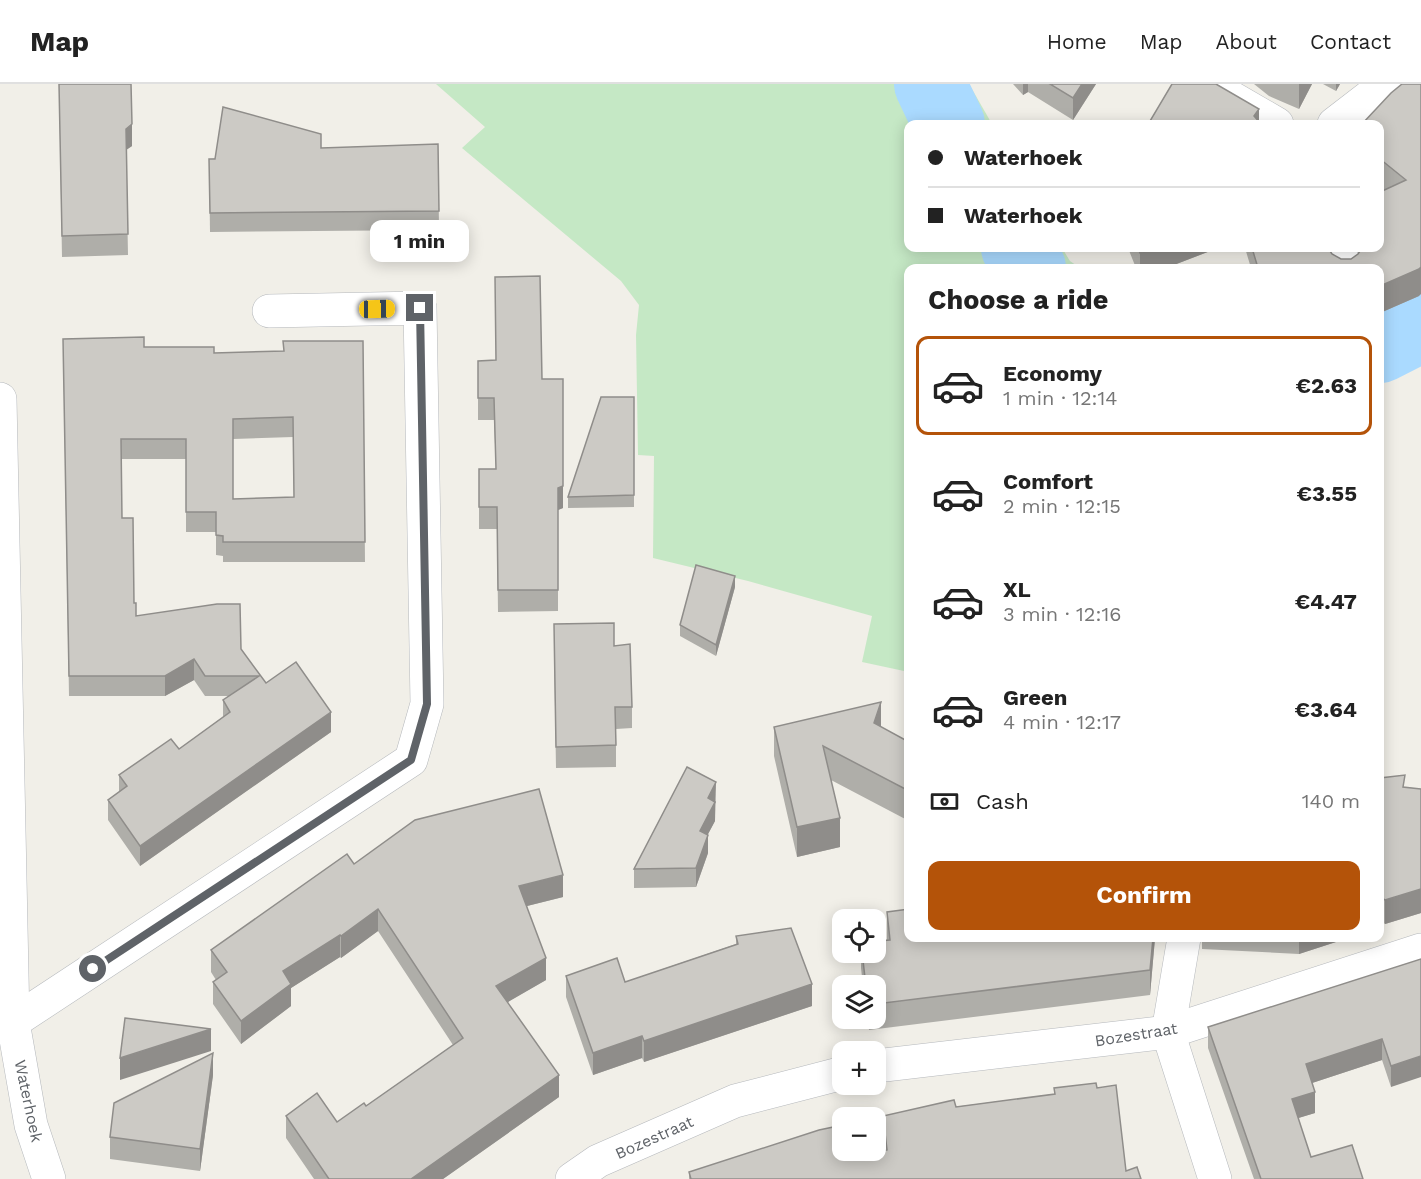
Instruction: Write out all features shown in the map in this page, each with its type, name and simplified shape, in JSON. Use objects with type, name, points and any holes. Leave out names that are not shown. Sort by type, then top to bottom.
[{"type":"street","points":[[1208,84],[1270,120]]},
{"type":"street","points":[[1339,120],[1386,84]]},
{"type":"street","points":[[13,1022],[411,760],[427,704],[420,308],[269,311]]},
{"type":"street","name":"Waterhoek","points":[[0,399],[13,1022],[31,1125],[49,1179]]},
{"type":"street","points":[[1183,942],[1168,1032],[1215,1179]]},
{"type":"street","name":"Bozestraat","points":[[886,1065],[1168,1032],[1421,950]]},
{"type":"street","name":"Bozestraat","points":[[593,1173],[735,1101],[832,1076]]},
{"type":"green space","points":[[436,84],[906,84],[928,120],[904,120],[904,252],[1001,252],[1008,264],[904,264],[904,671],[862,662],[872,616],[748,581],[653,558],[654,456],[638,455],[636,335],[639,305],[621,281],[462,148],[485,127]]},
{"type":"green space","points":[[942,84],[969,84],[990,120],[958,120]]},
{"type":"green space","points":[[1031,252],[1064,252],[1074,264],[1038,264]]},
{"type":"building","points":[[59,84],[131,84],[132,124],[126,129],[128,234],[62,236]]},
{"type":"building","points":[[1050,84],[1082,84],[1073,98]]},
{"type":"building","points":[[1172,84],[1216,84],[1259,109],[1254,116],[1258,120],[1151,120]]},
{"type":"building","points":[[1402,84],[1421,84],[1421,267],[1384,284],[1384,264],[1257,264],[1253,252],[1331,252],[1341,259],[1351,259],[1359,252],[1384,252],[1384,190],[1406,180],[1384,162],[1384,120],[1366,120]]},
{"type":"building","points":[[223,107],[321,134],[321,148],[438,144],[439,211],[210,213],[209,159],[215,159]]},
{"type":"building","points":[[540,276],[542,379],[563,379],[563,486],[558,488],[558,590],[498,590],[497,507],[479,507],[479,469],[496,469],[494,398],[478,398],[478,361],[496,360],[495,277]]},
{"type":"building","points":[[144,337],[144,347],[214,347],[214,353],[284,351],[283,341],[363,341],[365,542],[223,542],[223,536],[216,535],[216,512],[186,512],[186,439],[121,439],[122,518],[133,518],[136,616],[217,604],[240,604],[241,649],[266,683],[296,662],[331,712],[140,846],[108,800],[127,786],[119,775],[171,739],[179,749],[230,712],[223,700],[259,676],[205,676],[194,659],[165,676],[69,676],[63,339]],"holes":[[[293,417],[294,497],[233,499],[233,419]]]},
{"type":"building","points":[[601,397],[634,397],[634,495],[568,497]]},
{"type":"building","points":[[696,565],[735,576],[716,645],[680,625]]},
{"type":"building","points":[[614,623],[614,646],[630,644],[632,707],[615,707],[616,745],[556,747],[554,624]]},
{"type":"building","points":[[881,702],[874,723],[904,739],[904,788],[823,746],[840,818],[797,827],[774,727]]},
{"type":"building","points":[[687,767],[716,782],[708,798],[715,802],[700,831],[708,835],[696,868],[634,869]]},
{"type":"building","points":[[1405,775],[1403,787],[1421,789],[1421,889],[1385,900],[1384,899],[1384,778]]},
{"type":"building","points":[[539,789],[563,875],[519,886],[546,958],[496,986],[559,1075],[411,1179],[329,1179],[286,1116],[317,1093],[337,1122],[364,1103],[366,1106],[463,1038],[378,909],[341,936],[283,971],[291,984],[241,1021],[213,982],[227,972],[211,950],[347,854],[354,864],[415,820]]},
{"type":"building","points":[[904,910],[904,942],[1153,942],[1150,970],[886,1003],[886,975],[865,975],[863,963],[886,963],[886,940],[890,940],[887,912]]},
{"type":"building","points":[[791,928],[812,984],[644,1041],[642,1036],[593,1053],[566,976],[617,958],[625,982],[738,944],[736,936]]},
{"type":"building","points":[[1421,959],[1421,1056],[1391,1066],[1382,1039],[1306,1064],[1315,1092],[1292,1099],[1311,1157],[1352,1145],[1363,1179],[1261,1179],[1208,1027]]},
{"type":"building","points":[[125,1018],[211,1029],[120,1058]]},
{"type":"building","points":[[213,1053],[200,1149],[110,1137],[114,1103]]},
{"type":"building","points":[[1096,1083],[1097,1088],[1116,1085],[1126,1171],[1137,1167],[1141,1179],[691,1179],[689,1172],[832,1127],[832,1161],[886,1161],[886,1115],[954,1100],[956,1107],[1055,1094],[1054,1088]]},
{"type":"waterway","points":[[930,84],[947,120]]},
{"type":"waterway","points":[[1020,252],[1027,264]]},
{"type":"waterway","points":[[1384,345],[1421,326]]},
{"type":"route","points":[[93,969],[411,760],[427,704],[420,308]]}]
